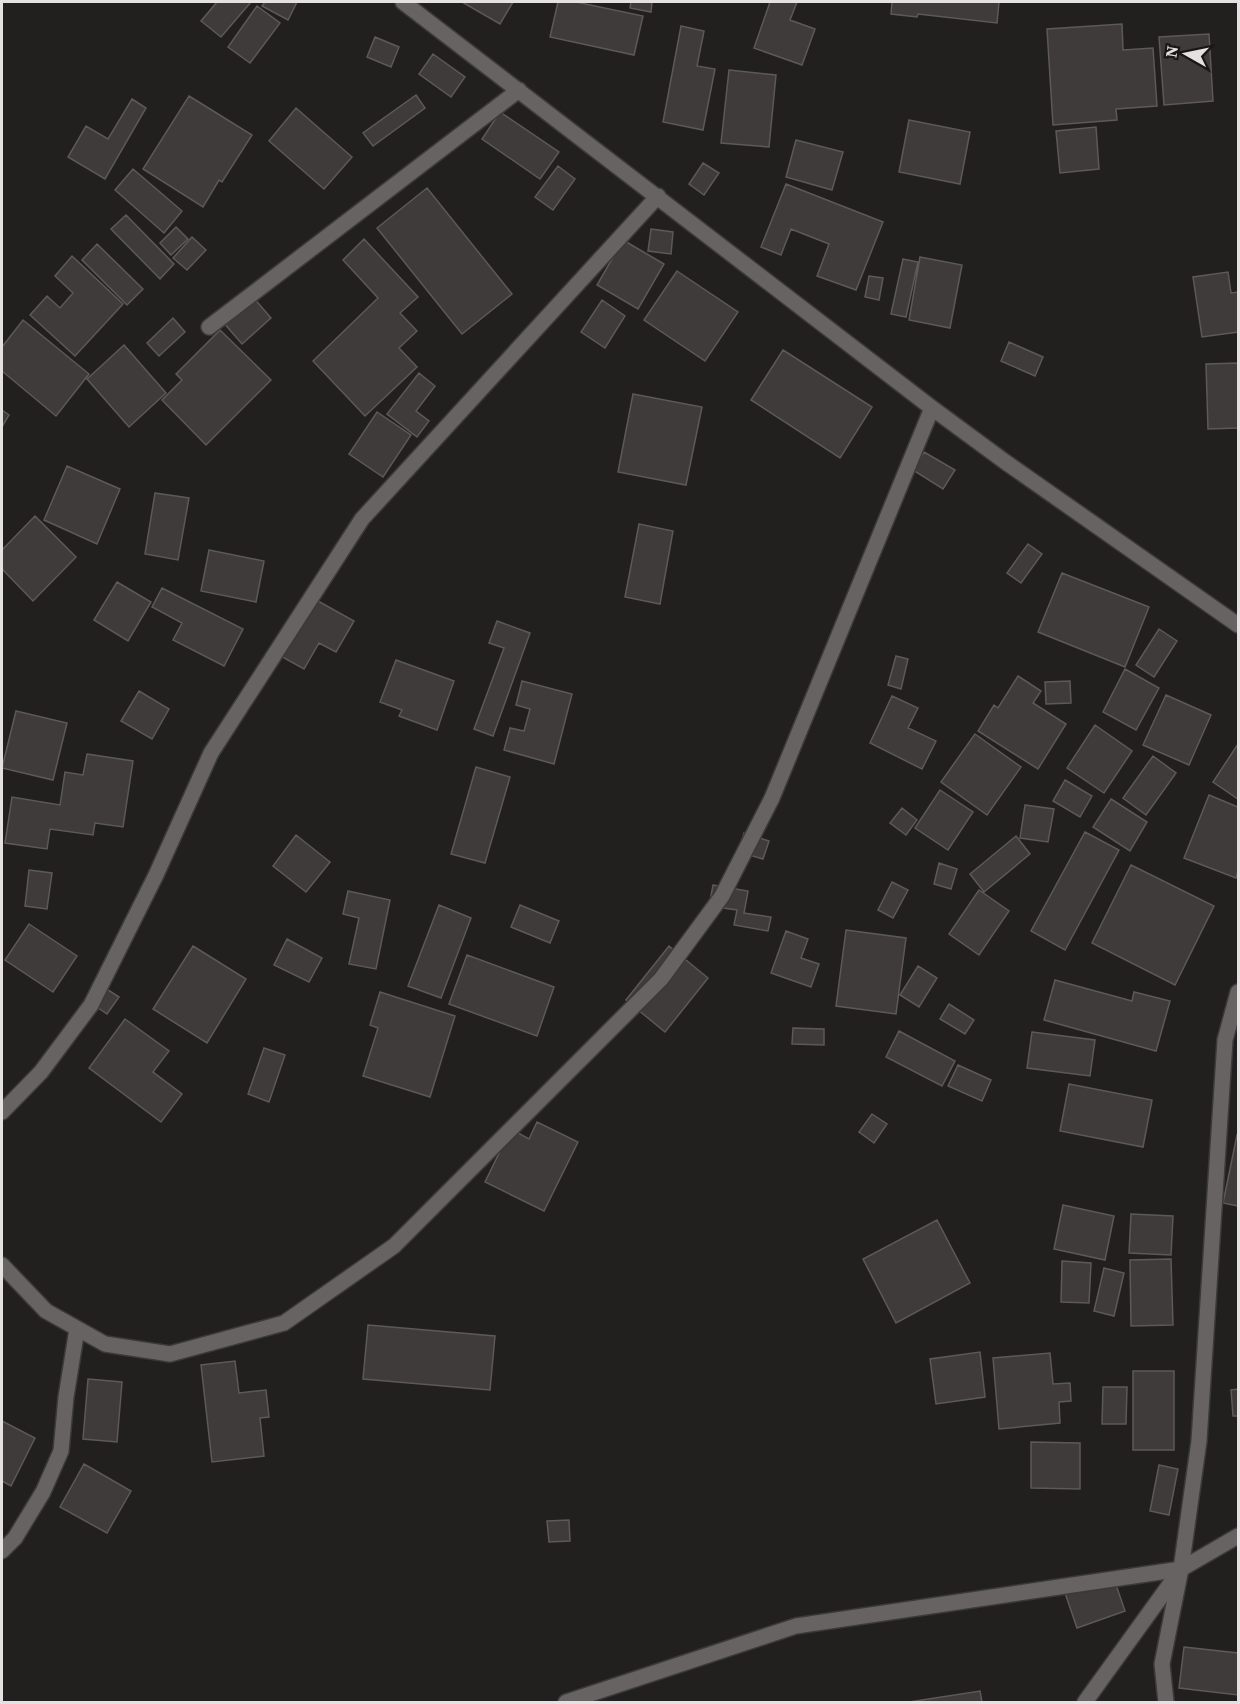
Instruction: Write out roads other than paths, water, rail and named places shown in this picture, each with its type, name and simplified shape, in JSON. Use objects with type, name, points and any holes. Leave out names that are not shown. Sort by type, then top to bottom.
[{"type":"street","points":[[404,2],[932,408],[1239,626]]},
{"type":"street","points":[[209,327],[519,90]]},
{"type":"street","points":[[2,1112],[41,1072],[91,1005],[156,875],[211,753],[362,519],[658,196]]},
{"type":"street","points":[[2,1265],[46,1311],[76,1329],[105,1344],[170,1354],[284,1323],[394,1246],[661,980],[722,896],[772,798],[932,408]]},
{"type":"street","points":[[1166,1702],[1162,1664],[1181,1569],[1198,1441],[1225,1040],[1239,992]]},
{"type":"street","points":[[2,1551],[15,1538],[43,1492],[61,1451],[76,1329]]},
{"type":"street","points":[[566,1702],[796,1626],[1181,1569],[1239,1536]]},
{"type":"street","points":[[1085,1702],[1181,1569]]}]
